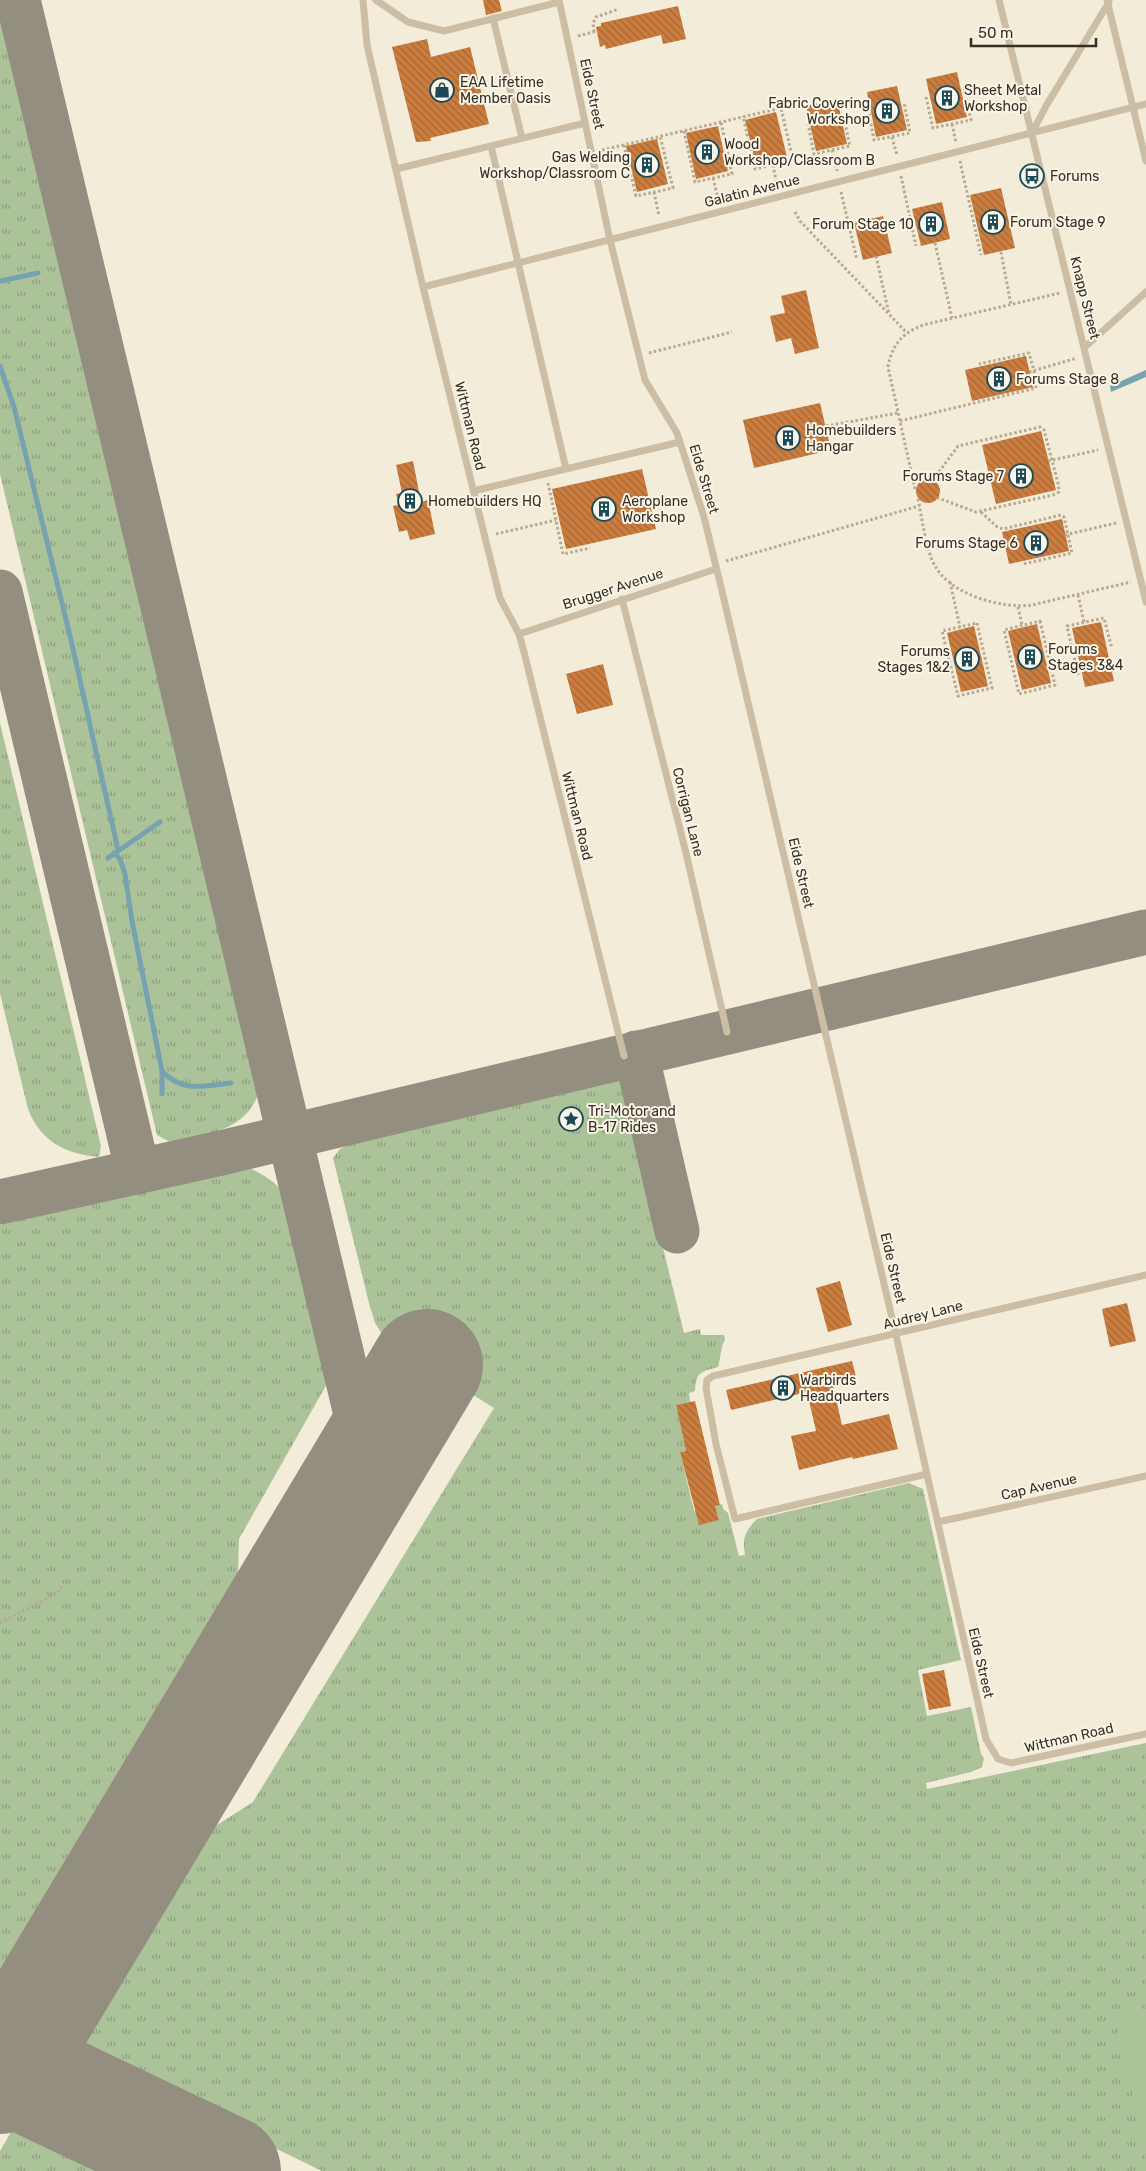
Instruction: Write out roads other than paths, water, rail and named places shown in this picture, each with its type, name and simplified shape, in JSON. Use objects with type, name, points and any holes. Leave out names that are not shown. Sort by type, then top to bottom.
[{"type":"lane","name":"Wittman Road","points":[[363,0],[367,45],[423,287],[484,537],[500,598],[519,634],[624,1056]]},
{"type":"lane","points":[[376,0],[408,22],[444,31],[559,1]]},
{"type":"lane","name":"Knapp Street","points":[[1000,0],[1146,602]]},
{"type":"lane","name":"Eide Street","points":[[559,1],[610,240],[645,380],[677,433],[704,518],[725,601],[896,1335],[986,1739],[998,1759]]},
{"type":"lane","points":[[1032,133],[1108,2]]},
{"type":"lane","points":[[1108,2],[1146,161]]},
{"type":"lane","points":[[493,18],[522,138]]},
{"type":"lane","name":"Galatin Avenue","points":[[423,287],[1146,104]]},
{"type":"lane","points":[[396,169],[586,123]]},
{"type":"lane","points":[[491,146],[566,469]]},
{"type":"lane","points":[[1085,347],[1146,292]]},
{"type":"lane","points":[[473,491],[680,442]]},
{"type":"lane","name":"Brugger Avenue","points":[[519,634],[716,569]]},
{"type":"lane","name":"Corrigan Lane","points":[[622,599],[686,853],[727,1032]]},
{"type":"lane","name":"Audrey Lane","points":[[927,1474],[734,1519],[716,1444],[706,1384],[713,1376],[896,1335],[1146,1275]]},
{"type":"lane","name":"Cap Avenue","points":[[938,1522],[1146,1476]]},
{"type":"lane","name":"Wittman Road","points":[[998,1759],[1011,1763],[1146,1734]]},
{"type":"water","points":[[1146,370],[1146,377],[1111,392],[1110,386]]},
{"type":"waterway","points":[[0,281],[38,273]]},
{"type":"waterway","points":[[0,366],[14,407],[71,640],[118,850]]},
{"type":"waterway","points":[[108,858],[160,822]]},
{"type":"waterway","points":[[114,853],[120,859],[125,874],[132,921],[162,1071],[178,1083],[186,1085],[203,1086],[231,1083]]},
{"type":"waterway","points":[[162,1072],[162,1094]]},
{"type":"place","name":"EAA Lifetime Member Oasis","points":[[442,90]]},
{"type":"place","name":"Sheet Metal Workshop","points":[[947,98]]},
{"type":"place","name":"Fabric Covering Workshop","points":[[887,111]]},
{"type":"place","name":"Wood Workshop/Classroom B","points":[[707,152]]},
{"type":"place","name":"Gas Welding Workshop/Classroom C","points":[[647,165]]},
{"type":"place","name":"Forums","points":[[1032,176]]},
{"type":"place","name":"Forum Stage 9","points":[[993,222]]},
{"type":"place","name":"Forum Stage 10","points":[[931,224]]},
{"type":"place","name":"Forums Stage 8","points":[[999,379]]},
{"type":"place","name":"Homebuilders Hangar","points":[[788,438]]},
{"type":"place","name":"Forums Stage 7","points":[[1021,476]]},
{"type":"place","name":"Homebuilders HQ","points":[[410,501]]},
{"type":"place","name":"Aeroplane Workshop","points":[[604,509]]},
{"type":"place","name":"Forums Stage 6","points":[[1036,543]]},
{"type":"place","name":"Forums Stages 3&4","points":[[1030,657]]},
{"type":"place","name":"Forums Stages 1&2","points":[[967,659]]},
{"type":"place","name":"Tri-Motor and B-17 Rides","points":[[571,1119]]},
{"type":"place","name":"Warbirds Headquarters","points":[[783,1388]]}]
